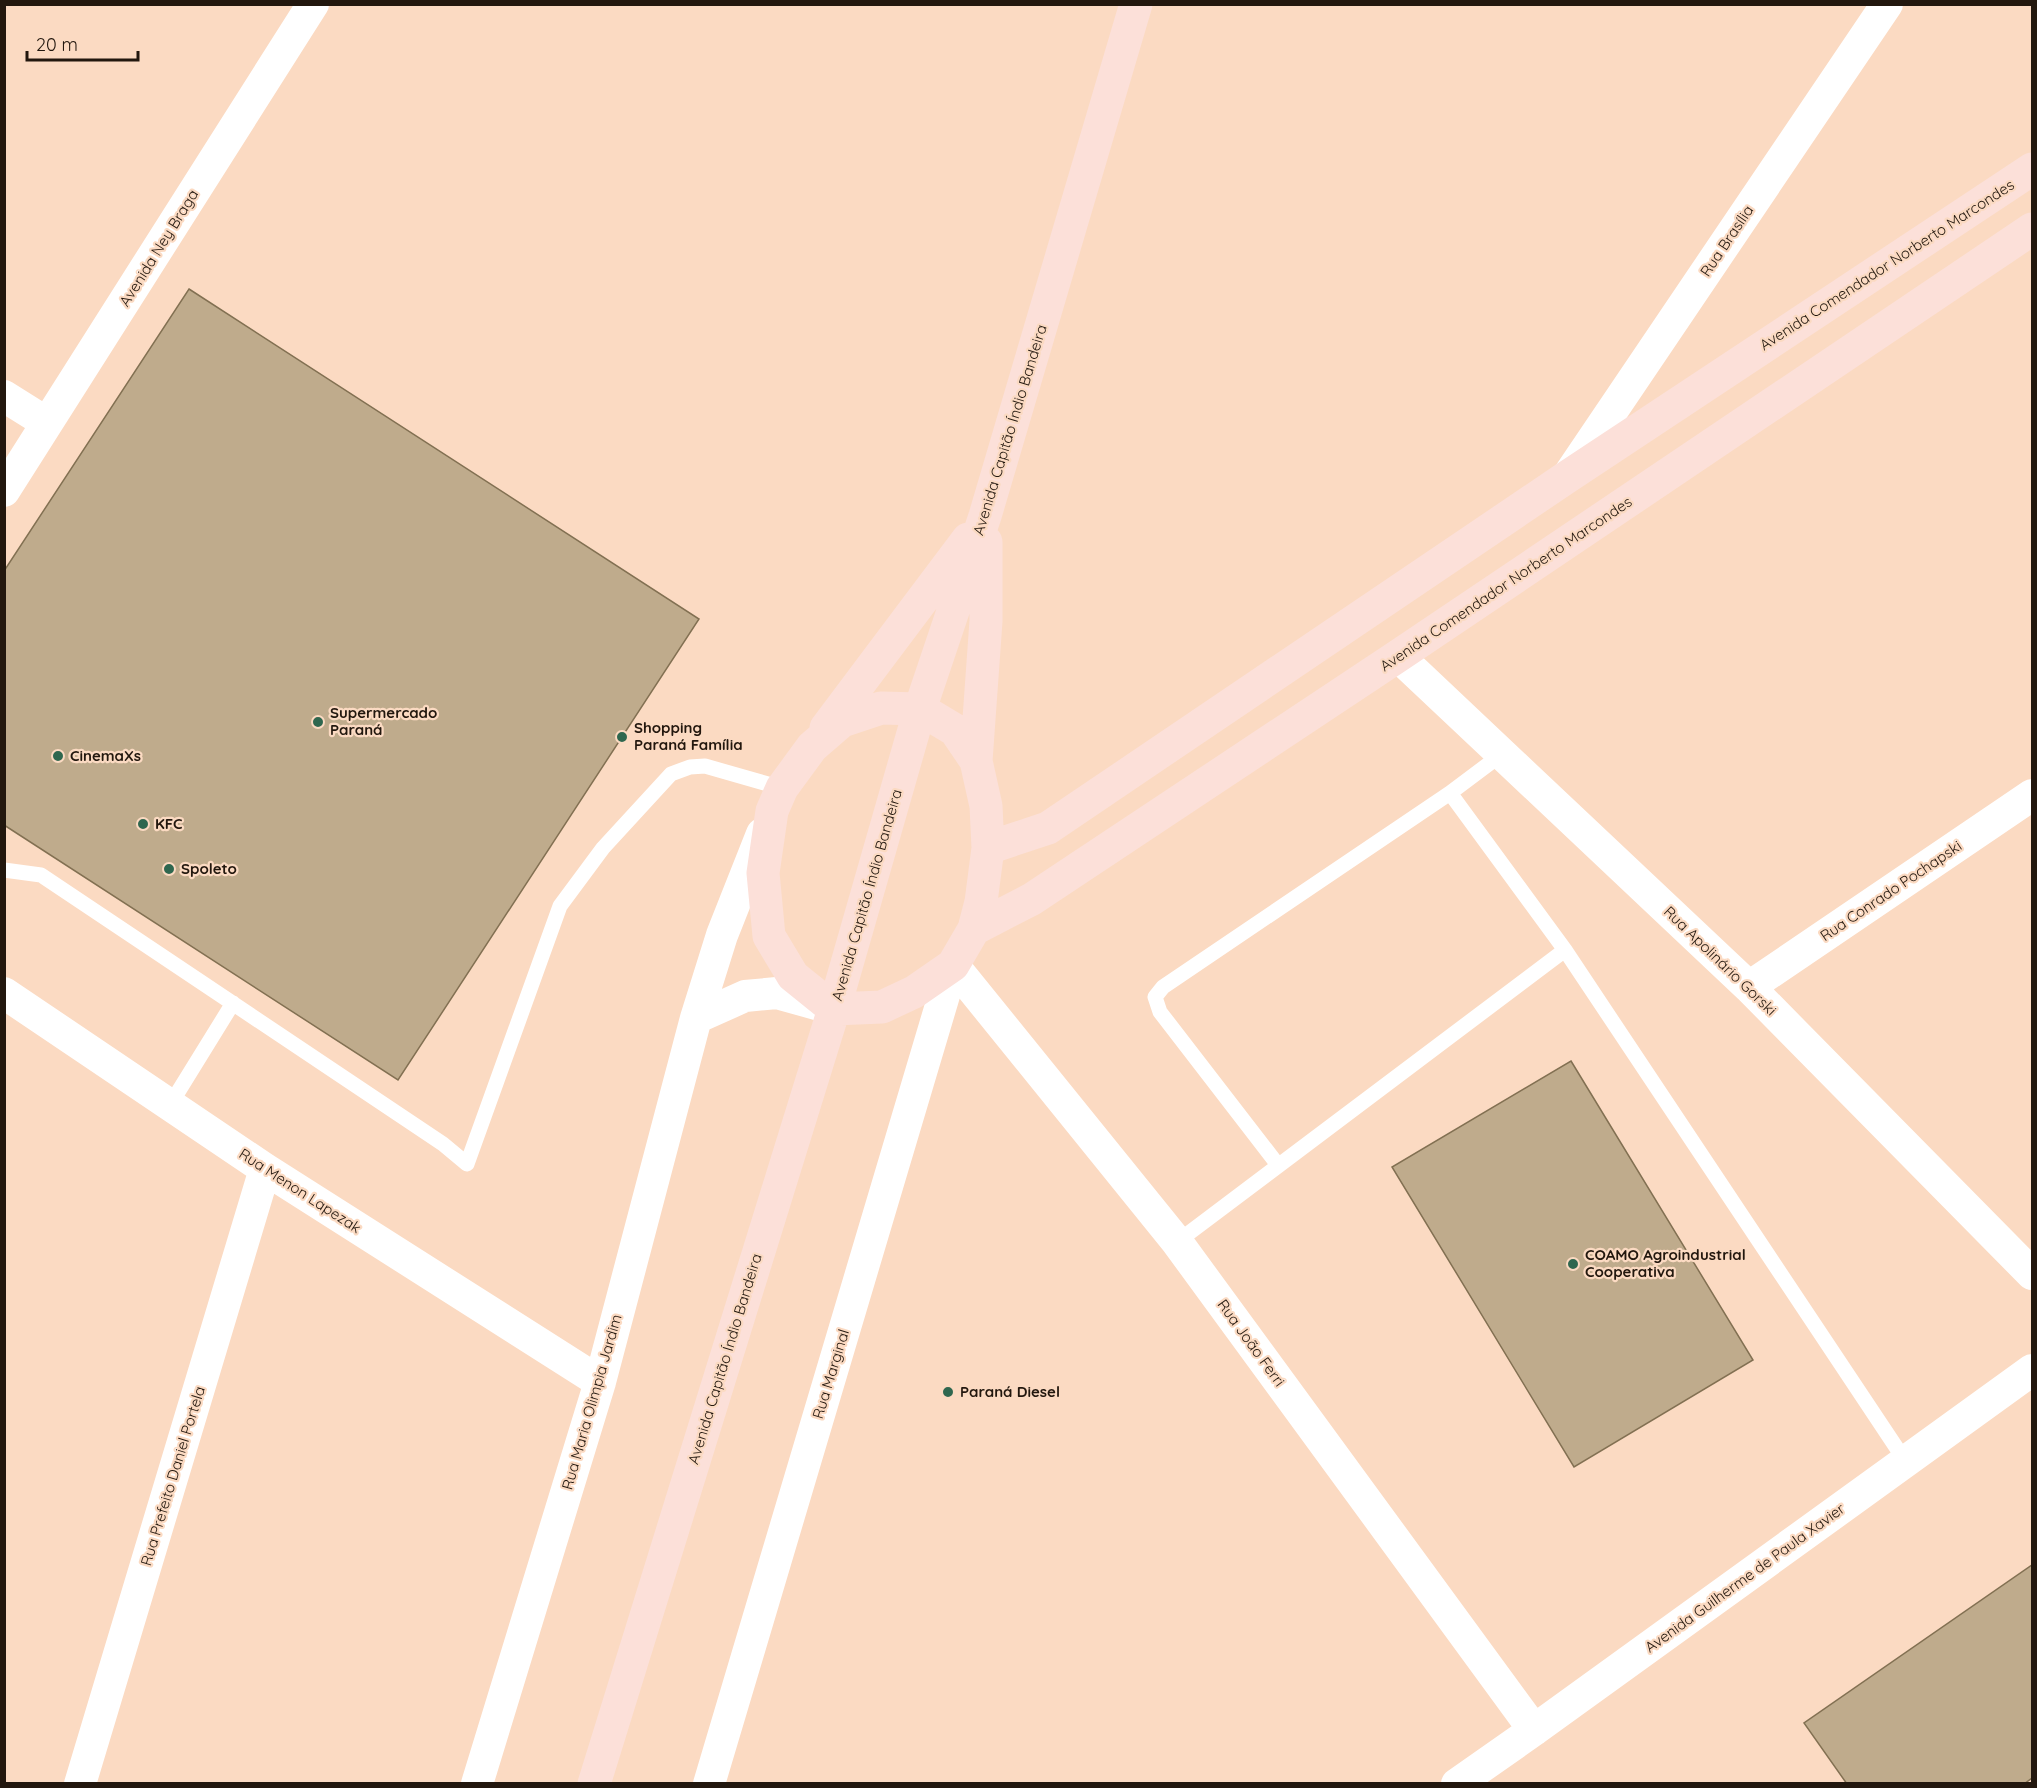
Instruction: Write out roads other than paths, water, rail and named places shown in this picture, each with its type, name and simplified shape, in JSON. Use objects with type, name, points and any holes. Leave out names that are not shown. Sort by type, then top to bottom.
[{"type":"street","name":"Avenida Ney Braga","points":[[4,490],[313,4]]},
{"type":"street","name":"Avenida Capitão Índio Bandeira","points":[[594,1784],[834,1009],[920,709],[985,516],[1136,4]]},
{"type":"street","name":"Rua Brasília","points":[[1567,477],[1887,4]]},
{"type":"street","name":"Avenida Comendador Norberto Marcondes","points":[[988,848],[1048,828],[1567,477],[2032,169]]},
{"type":"street","name":"Avenida Comendador Norberto Marcondes","points":[[974,930],[1032,899],[2032,230]]},
{"type":"street","points":[[4,396],[47,423]]},
{"type":"street","points":[[834,1009],[793,976],[769,936],[763,873],[777,799],[812,747],[985,516]]},
{"type":"street","points":[[696,1018],[745,996],[777,993],[834,1009],[882,1007],[914,992],[953,966],[974,930],[981,902],[988,848],[986,806],[976,762],[986,621],[985,516]]},
{"type":"street","name":"Rua Apolinário Gorski","points":[[1398,656],[1749,987],[2032,1274]]},
{"type":"street","points":[[812,747],[842,721],[881,708],[920,709],[955,730],[976,762]]},
{"type":"street","name":"Rua Conrado Pochapski","points":[[1749,987],[2032,795]]},
{"type":"street","name":"Rua Maria Olimpia Jardim","points":[[477,1784],[600,1382],[696,1018],[722,935],[777,799]]},
{"type":"street","name":"Rua João Ferri","points":[[953,966],[1177,1242],[1534,1730]]},
{"type":"street","name":"Rua Marginal","points":[[709,1784],[953,966]]},
{"type":"street","name":"Rua Menon Lapezak","points":[[4,993],[265,1169],[600,1382]]},
{"type":"street","name":"Rua Prefeito Daniel Portela","points":[[81,1784],[265,1169]]},
{"type":"street","name":"Avenida Guilherme de Paula Xavier","points":[[1457,1784],[2032,1370]]},
{"type":"lane","points":[[1278,1165],[1160,1012],[1155,997],[1163,987],[1450,793],[1502,754]]},
{"type":"lane","points":[[4,870],[41,875],[444,1144],[467,1164],[560,906],[603,848],[671,774],[690,766],[705,766],[777,799]]},
{"type":"lane","points":[[1450,793],[1565,950],[1906,1462]]},
{"type":"lane","points":[[1177,1242],[1565,950]]},
{"type":"lane","points":[[170,1105],[232,1003]]},
{"type":"place","name":"Supermercado Paraná","points":[[318,722]]},
{"type":"place","name":"Shopping Paraná Família","points":[[622,737]]},
{"type":"place","name":"CinemaXs","points":[[58,756]]},
{"type":"place","name":"KFC","points":[[143,824]]},
{"type":"place","name":"Spoleto","points":[[169,869]]},
{"type":"place","name":"COAMO Agroindustrial Cooperativa","points":[[1573,1264]]},
{"type":"place","name":"Paraná Diesel","points":[[948,1392]]}]
